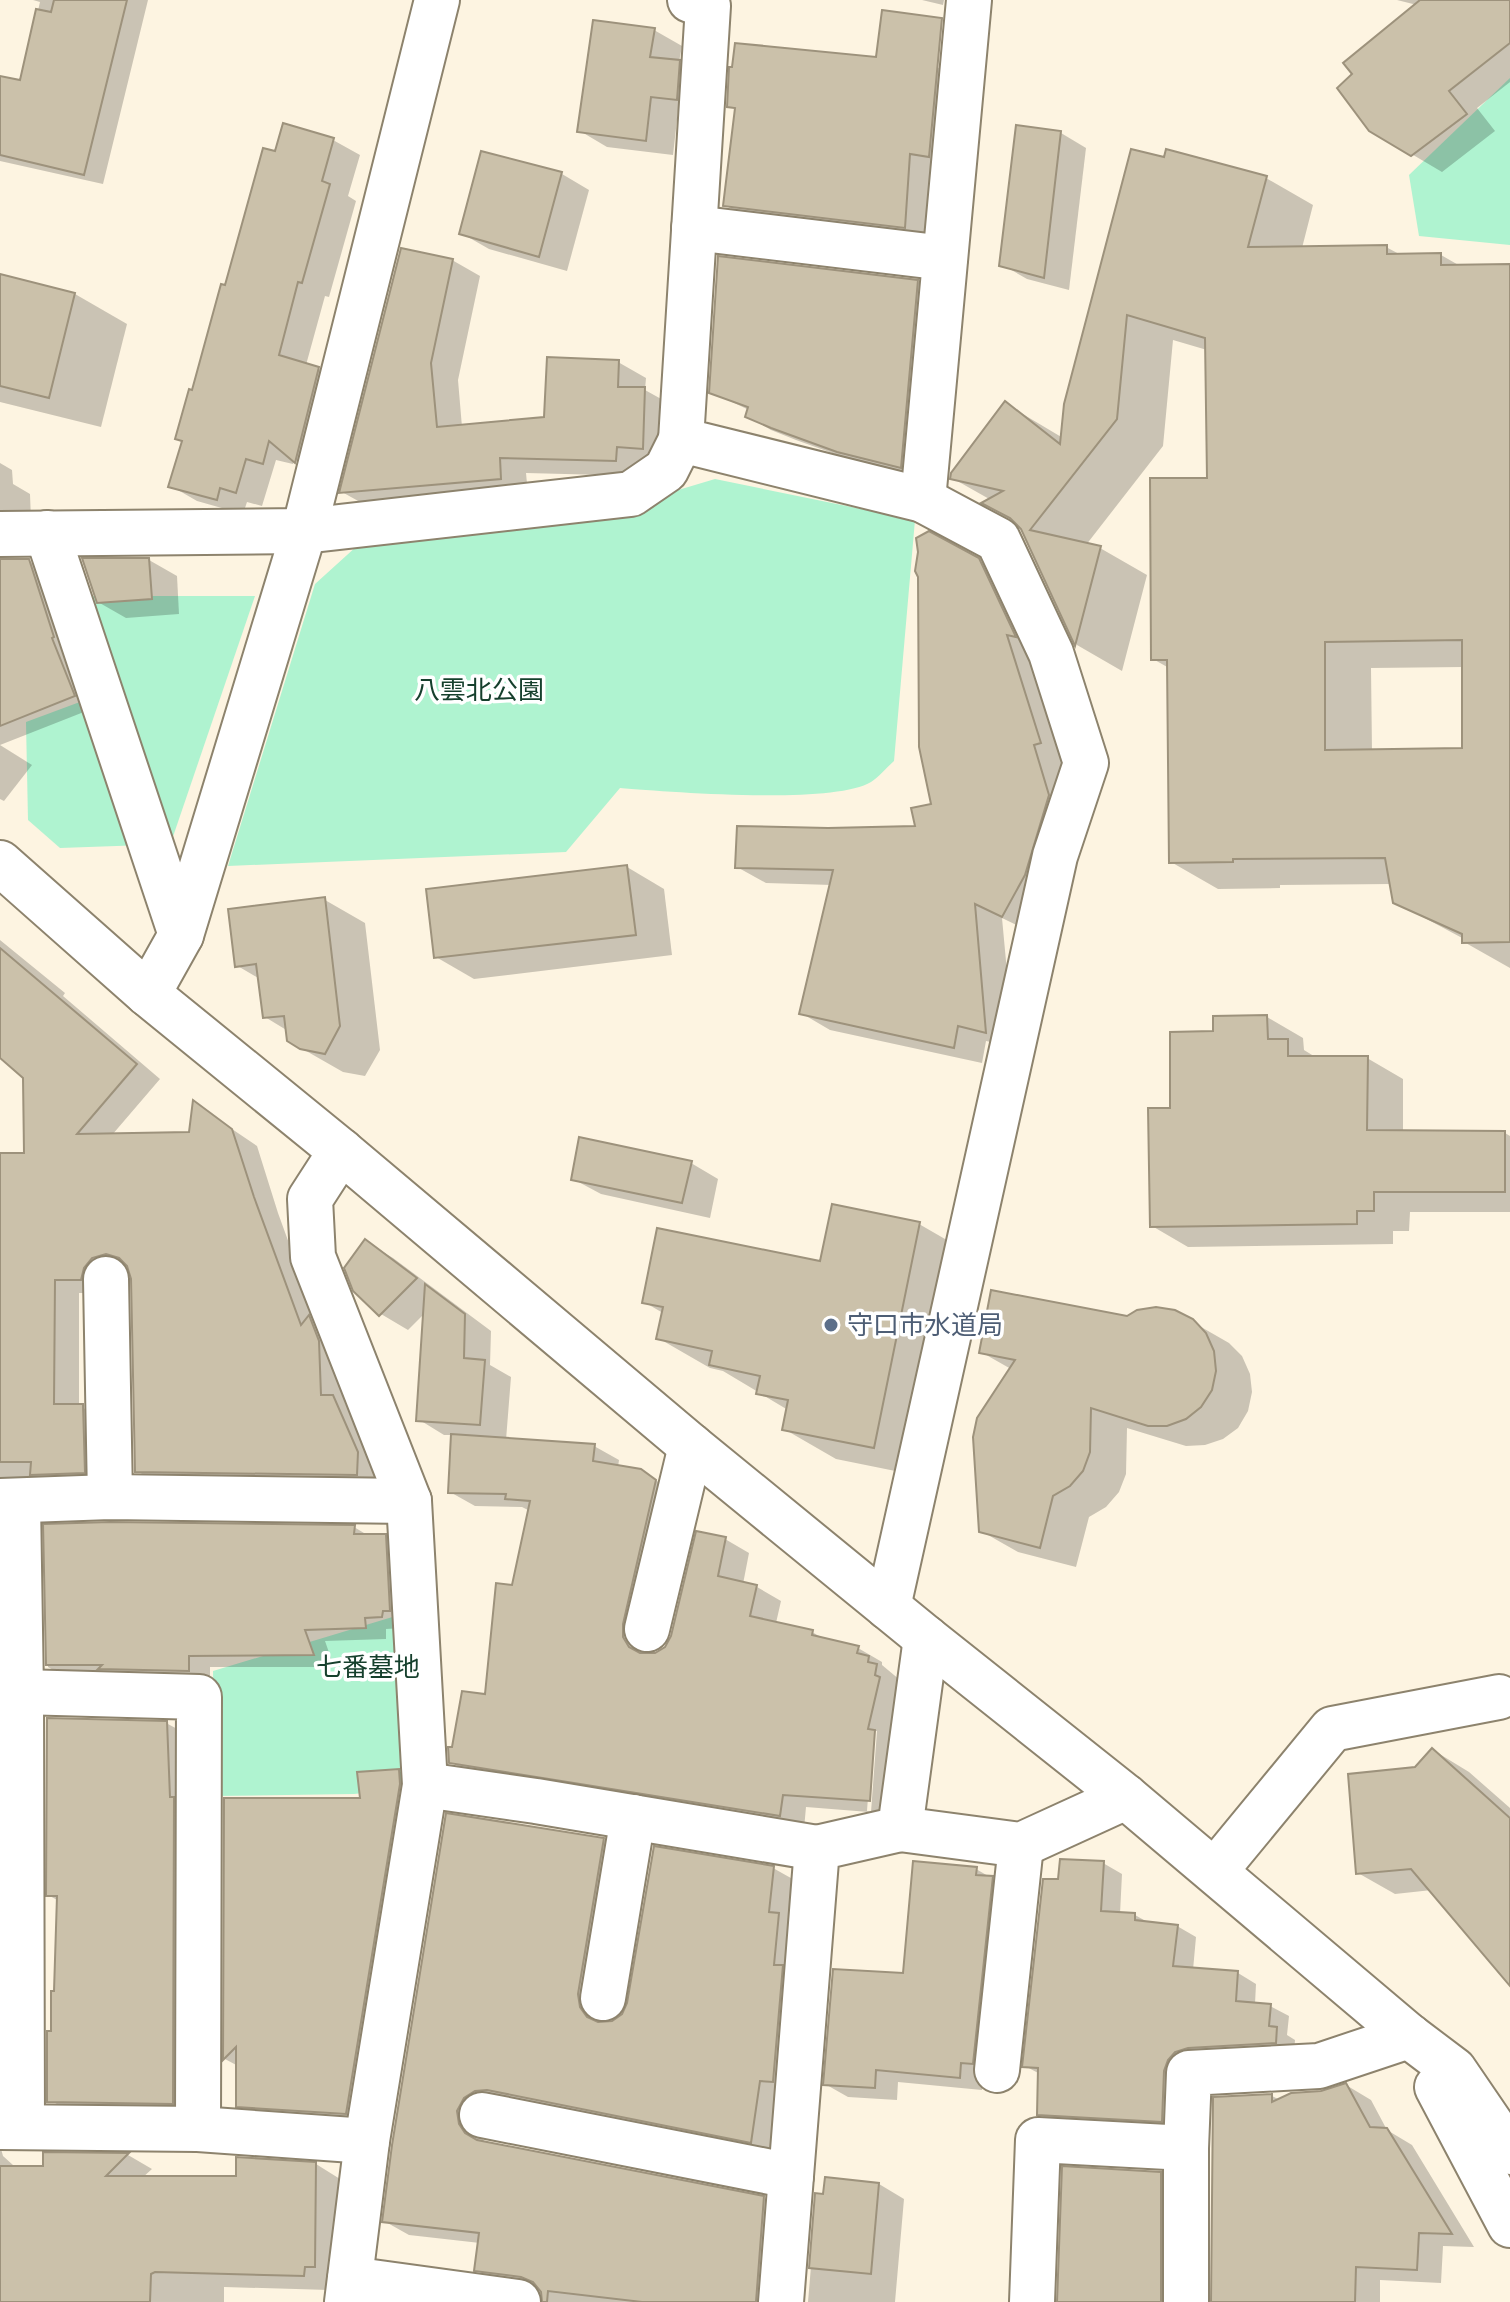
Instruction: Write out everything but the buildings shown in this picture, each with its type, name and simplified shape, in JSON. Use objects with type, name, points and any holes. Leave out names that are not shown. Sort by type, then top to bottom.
[{"type":"street","points":[[148,994],[181,935],[304,531],[437,0]]},
{"type":"street","points":[[0,534],[304,531],[631,494],[666,470],[681,440],[708,6],[690,0]]},
{"type":"street","points":[[923,500],[969,0]]},
{"type":"street","points":[[694,228],[945,258]]},
{"type":"street","points":[[681,440],[923,500],[998,540],[1051,653],[1086,763],[1055,856],[888,1607]]},
{"type":"street","points":[[47,533],[181,935]]},
{"type":"street","points":[[6,872],[691,1446],[1126,1797],[1409,2036],[1454,2070],[1510,2152]]},
{"type":"street","points":[[341,1151],[310,1199],[313,1257],[409,1501],[425,1785],[367,2141],[348,2290],[518,2302]]},
{"type":"street","points":[[106,1279],[110,1497]]},
{"type":"street","points":[[647,1629],[691,1446]]},
{"type":"street","points":[[367,2141],[198,2129],[11,2127],[21,1692],[9,1502],[110,1497],[409,1501]]},
{"type":"street","points":[[900,1829],[926,1638]]},
{"type":"street","points":[[21,1692],[199,1697],[198,2129]]},
{"type":"street","points":[[1215,1871],[1332,1729],[1499,1697]]},
{"type":"street","points":[[425,1785],[817,1848],[900,1829],[1021,1845],[1126,1797]]},
{"type":"street","points":[[603,1998],[633,1817]]},
{"type":"street","points":[[997,2070],[1021,1845]]},
{"type":"street","points":[[781,2302],[817,1848]]},
{"type":"street","points":[[1186,2302],[1189,2073],[1319,2066],[1409,2036]]},
{"type":"street","points":[[1409,2036],[1510,2225]]},
{"type":"street","points":[[482,2115],[791,2176]]},
{"type":"street","points":[[1032,2302],[1038,2140],[1186,2148]]},
{"type":"green space","points":[[1510,78],[1510,245],[1419,236],[1409,175]]},
{"type":"green space","name":"八雲北公園","points":[[715,479],[915,520],[894,761],[874,780],[852,789],[788,795],[620,788],[566,852],[228,866],[315,584],[368,536],[628,505]]},
{"type":"green space","points":[[87,596],[255,596],[164,863]]},
{"type":"green space","points":[[96,696],[145,845],[60,848],[28,820],[26,722]]},
{"type":"green space","name":"七番墓地","points":[[409,1612],[412,1637],[400,1789],[354,1794],[215,1796],[213,1671]]},
{"type":"place","name":"守口市水道局","points":[[831,1325]]}]
